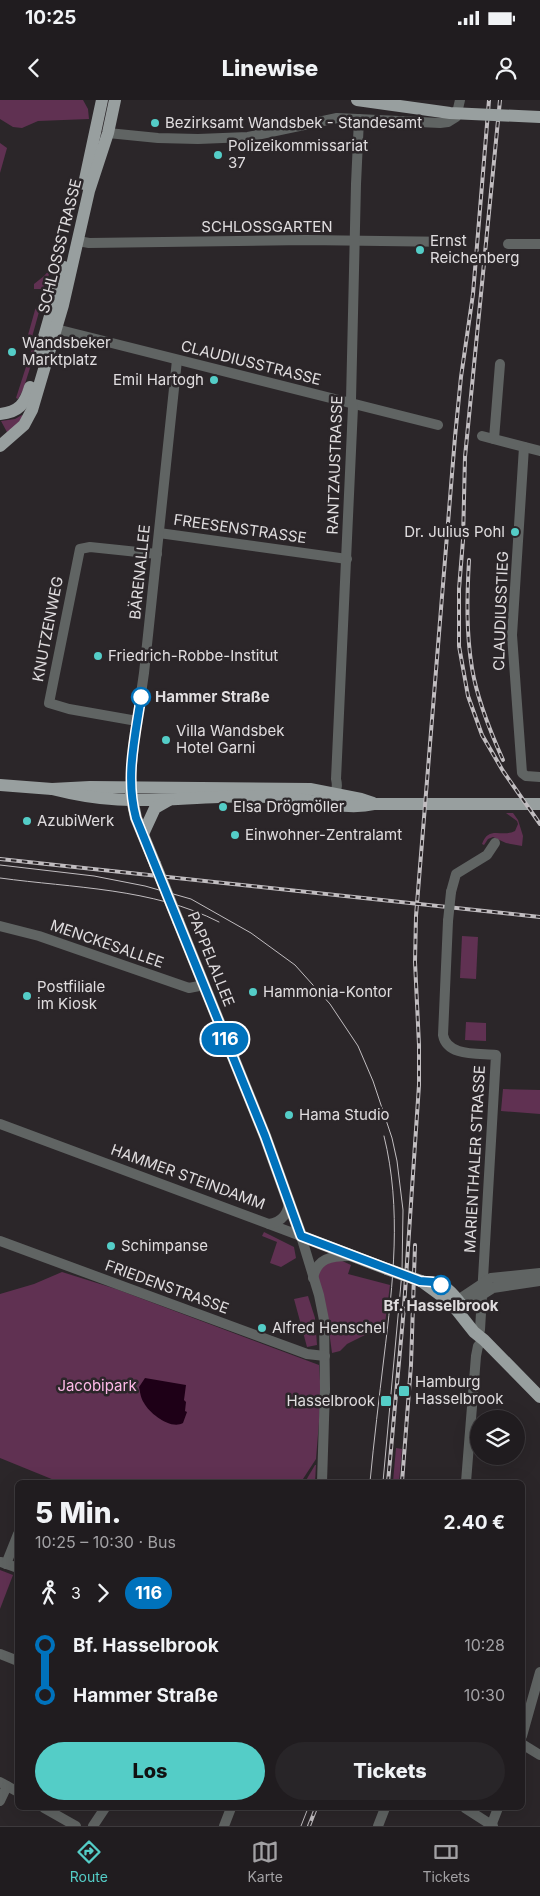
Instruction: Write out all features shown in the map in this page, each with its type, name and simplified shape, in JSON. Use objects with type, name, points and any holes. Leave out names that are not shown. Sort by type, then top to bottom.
[{"type":"main road","name":"SCHLOSSSTRASSE","points":[[0,446],[27,421],[83,242],[89,192],[108,133],[115,100]]},
{"type":"main road","points":[[357,100],[450,113],[540,117]]},
{"type":"main road","points":[[399,100],[481,109],[540,110]]},
{"type":"main road","name":"SCHLOSSSTRASSE","points":[[0,414],[17,410],[25,402],[51,313],[88,167],[101,101]]},
{"type":"main road","points":[[44,336],[56,329],[52,323],[51,313]]},
{"type":"main road","points":[[0,785],[52,789],[83,796],[310,789],[361,799],[375,804]]},
{"type":"main road","points":[[131,794],[169,800],[246,796],[282,797],[351,807],[375,804],[540,804]]},
{"type":"main road","name":"PAPPELALLEE","points":[[131,794],[136,818],[289,1200],[301,1236]]},
{"type":"main road","points":[[143,834],[155,808],[169,800]]},
{"type":"main road","name":"HAMMER STEINDAMM","points":[[301,1236],[420,1281],[442,1285],[453,1293],[459,1305],[482,1335],[540,1397]]},
{"type":"street","name":"RANTZAUSTRASSE","points":[[335,794],[337,788],[347,559],[355,241],[361,119],[364,100]]},
{"type":"street","points":[[108,133],[158,138],[196,139],[248,137],[337,118],[440,123],[448,122],[456,117],[460,100]]},
{"type":"street","name":"SCHLOSSGARTEN","points":[[83,242],[457,242]]},
{"type":"street","points":[[508,244],[540,244]]},
{"type":"street","name":"CLAUDIUSSTRASSE","points":[[56,329],[438,425]]},
{"type":"street","name":"BÄRENALLEE","points":[[131,794],[137,721],[144,673],[177,360]]},
{"type":"street","points":[[494,439],[500,364]]},
{"type":"street","points":[[482,436],[540,451]]},
{"type":"street","name":"CLAUDIUSSTIEG","points":[[524,447],[512,635],[519,743],[524,775],[540,777]]},
{"type":"street","name":"FREESENSTRASSE","points":[[159,534],[347,559]]},
{"type":"street","name":"KNUTZENWEG","points":[[137,721],[69,709],[49,703],[80,549],[90,547],[157,554]]},
{"type":"street","points":[[310,789],[326,785],[336,779]]},
{"type":"street","points":[[318,802],[335,794]]},
{"type":"street","name":"MARIENTHALER STRASSE","points":[[466,1480],[476,1356],[482,1335],[482,1283],[496,1055],[459,1051],[452,1049],[444,1042],[448,921],[452,882],[456,874],[487,855],[496,843]]},
{"type":"street","name":"MENCKESALLEE","points":[[0,926],[39,936],[189,988],[204,985]]},
{"type":"street","name":"HAMMER STEINDAMM","points":[[0,1124],[301,1236]]},
{"type":"street","points":[[270,1224],[285,1215],[289,1200]]},
{"type":"street","points":[[301,1236],[322,1310],[325,1356],[322,1480]]},
{"type":"street","name":"FRIEDENSTRASSE","points":[[0,1241],[307,1354],[325,1356]]},
{"type":"street","points":[[313,1278],[318,1265],[325,1259],[332,1256],[350,1256]]},
{"type":"street","points":[[459,1305],[482,1283],[491,1278],[540,1273]]},
{"type":"street","points":[[459,1305],[493,1288],[506,1284],[540,1281]]},
{"type":"street","points":[[15,1540],[3,1563],[15,1567]]},
{"type":"street","points":[[0,1654],[15,1660]]},
{"type":"street","points":[[525,1725],[540,1672]]},
{"type":"street","points":[[525,1746],[540,1755]]},
{"type":"street","points":[[0,1801],[4,1784],[15,1790]]},
{"type":"street","points":[[48,1810],[76,1826]]},
{"type":"street","points":[[93,1826],[104,1810]]},
{"type":"street","points":[[224,1826],[230,1810]]},
{"type":"street","points":[[378,1826],[384,1810]]},
{"type":"street","points":[[469,1810],[492,1826],[497,1810]]},
{"type":"green space","points":[[0,100],[83,100],[88,109],[89,119],[38,121],[22,128],[13,127],[0,119]]},
{"type":"green space","points":[[0,143],[7,148],[0,173]]},
{"type":"green space","points":[[52,267],[43,289],[34,289],[34,284]]},
{"type":"green space","points":[[44,294],[32,337],[28,335],[35,310]]},
{"type":"green space","points":[[33,345],[37,346],[23,390],[18,399],[16,398]]},
{"type":"green space","points":[[22,415],[23,419],[8,434],[1,421],[15,419]]},
{"type":"green space","points":[[506,813],[513,813],[518,820],[523,836],[522,846],[506,843],[493,837],[488,839],[484,845],[482,844],[485,838],[492,833],[510,833],[515,831],[518,824],[517,821]]},
{"type":"green space","points":[[462,936],[478,937],[476,979],[460,978]]},
{"type":"green space","points":[[466,1022],[486,1023],[486,1041],[465,1040]]},
{"type":"green space","points":[[503,1089],[540,1090],[540,1114],[501,1111]]},
{"type":"green space","points":[[264,1232],[294,1247],[296,1258],[281,1267],[270,1263],[277,1242],[262,1236]]},
{"type":"green space","points":[[340,1260],[351,1265],[348,1274],[390,1285],[384,1331],[366,1329],[365,1335],[347,1344],[340,1351],[332,1353],[326,1308],[318,1278],[323,1264]]},
{"type":"green space","name":"Jacobipark","points":[[62,1272],[116,1289],[319,1365],[321,1397],[316,1459],[302,1480],[54,1480],[0,1458],[0,1294],[34,1284]]},
{"type":"green space","points":[[308,1296],[315,1318],[317,1345],[307,1347],[294,1299]]},
{"type":"green space","points":[[396,1448],[402,1449],[399,1480],[393,1480]]},
{"type":"green space","points":[[315,1465],[316,1465],[315,1480],[306,1480]]},
{"type":"green space","points":[[0,1570],[13,1575],[0,1609]]},
{"type":"shaded area","points":[[145,1378],[186,1385],[184,1400],[186,1402],[185,1411],[187,1412],[183,1423],[178,1425],[167,1423],[147,1407],[142,1400],[139,1387]]},
{"type":"tram line","points":[[0,865],[94,876],[145,886],[191,899],[251,933],[295,965],[330,1004],[358,1046],[373,1081],[392,1138],[403,1210],[402,1272],[383,1480]]},
{"type":"tram line","points":[[0,878],[84,887],[140,896],[167,902],[219,922]]},
{"type":"tram line","points":[[370,1480],[393,1274],[393,1191],[390,1163],[384,1136]]},
{"type":"tram line","points":[[301,1826],[307,1810]]},
{"type":"railway","points":[[388,1480],[404,1307],[419,1085],[415,962],[416,916],[455,437],[461,377],[473,294],[489,100]]},
{"type":"railway","points":[[500,100],[465,457],[463,540],[459,589],[459,646],[468,696],[482,735],[503,771],[540,824]]},
{"type":"railway","points":[[469,560],[468,614],[472,668],[484,715],[503,760]]},
{"type":"railway","points":[[0,859],[540,917]]},
{"type":"railway","points":[[402,1480],[411,1365],[415,1245]]},
{"type":"railway","points":[[309,1826],[315,1810]]},
{"type":"bus line","name":"116","points":[[141,697],[130,777],[130,788],[136,818],[265,1136],[299,1226],[301,1236],[420,1281],[441,1285]]},
{"type":"place","name":"Bezirksamt Wandsbek - Standesamt","points":[[155,123]]},
{"type":"place","name":"Polizeikommissariat 37","points":[[218,155]]},
{"type":"place","name":"Ernst Reichenberg","points":[[420,250]]},
{"type":"place","name":"Wandsbeker Marktplatz","points":[[12,352]]},
{"type":"place","name":"Emil Hartogh","points":[[214,380]]},
{"type":"place","name":"Dr. Julius Pohl","points":[[515,532]]},
{"type":"place","name":"Friedrich-Robbe-Institut","points":[[98,656]]},
{"type":"place","name":"Hammer Straße","points":[[141,697]]},
{"type":"place","name":"Villa Wandsbek Hotel Garni","points":[[166,740]]},
{"type":"place","name":"Elsa Drögmöller","points":[[223,807]]},
{"type":"place","name":"AzubiWerk","points":[[27,821]]},
{"type":"place","name":"Einwohner-Zentralamt","points":[[235,835]]},
{"type":"place","name":"Hammonia-Kontor","points":[[253,992]]},
{"type":"place","name":"Postfiliale im Kiosk","points":[[27,996]]},
{"type":"place","name":"Hama Studio","points":[[289,1115]]},
{"type":"place","name":"Schimpanse","points":[[111,1246]]},
{"type":"place","name":"Bf. Hasselbrook","points":[[441,1285]]},
{"type":"place","name":"Alfred Henschel","points":[[262,1328]]},
{"type":"place","name":"Hamburg Hasselbrook","points":[[404,1391]]},
{"type":"place","name":"Hasselbrook","points":[[386,1401]]}]
